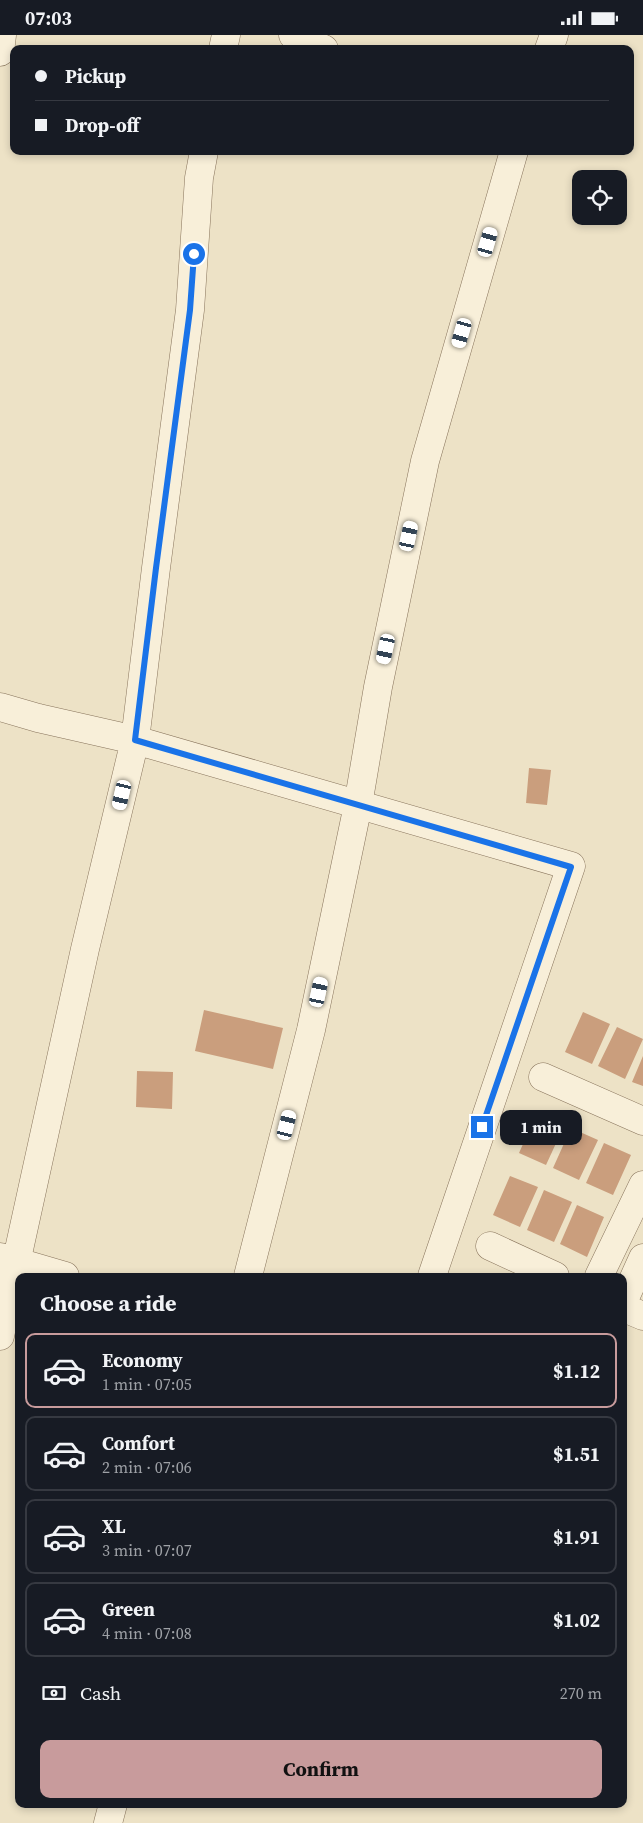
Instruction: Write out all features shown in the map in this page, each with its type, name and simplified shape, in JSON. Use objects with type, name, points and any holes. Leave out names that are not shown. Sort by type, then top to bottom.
[{"type":"street","points":[[0,52],[2,35]]},
{"type":"street","points":[[293,35],[315,45]]},
{"type":"street","points":[[0,1336],[8,1259],[135,740],[190,310],[199,178],[203,155]]},
{"type":"street","points":[[249,1273],[311,1030],[358,805],[378,687],[425,461],[513,155]]},
{"type":"street","points":[[0,707],[38,718],[135,740],[571,867],[433,1273]]},
{"type":"street","points":[[543,1077],[643,1121]]},
{"type":"street","points":[[600,1273],[643,1185]]},
{"type":"street","points":[[490,1246],[548,1273]]},
{"type":"street","points":[[627,1293],[643,1258]]},
{"type":"street","points":[[8,1259],[55,1273]]},
{"type":"street","points":[[627,1309],[643,1316]]},
{"type":"street","points":[[108,1823],[112,1808]]},
{"type":"building","points":[[529,768],[551,770],[547,805],[526,803]]},
{"type":"building","points":[[204,1010],[283,1028],[273,1069],[195,1051]]},
{"type":"building","points":[[583,1012],[610,1024],[592,1064],[565,1052]]},
{"type":"building","points":[[617,1027],[643,1039],[625,1079],[598,1066]]},
{"type":"building","points":[[643,1056],[643,1086],[632,1082]]},
{"type":"building","points":[[137,1071],[173,1072],[172,1109],[136,1107]]},
{"type":"building","points":[[537,1113],[564,1126],[546,1165],[519,1153]]},
{"type":"building","points":[[571,1128],[598,1140],[579,1180],[553,1168]]},
{"type":"building","points":[[604,1143],[631,1155],[613,1195],[586,1183]]},
{"type":"building","points":[[510,1176],[538,1187],[520,1227],[493,1215]]},
{"type":"building","points":[[544,1190],[572,1202],[554,1242],[527,1230]]},
{"type":"building","points":[[577,1205],[604,1217],[587,1257],[560,1244]]},
{"type":"route","points":[[194,254],[190,310],[171,446],[135,740],[571,867],[482,1127]]}]
